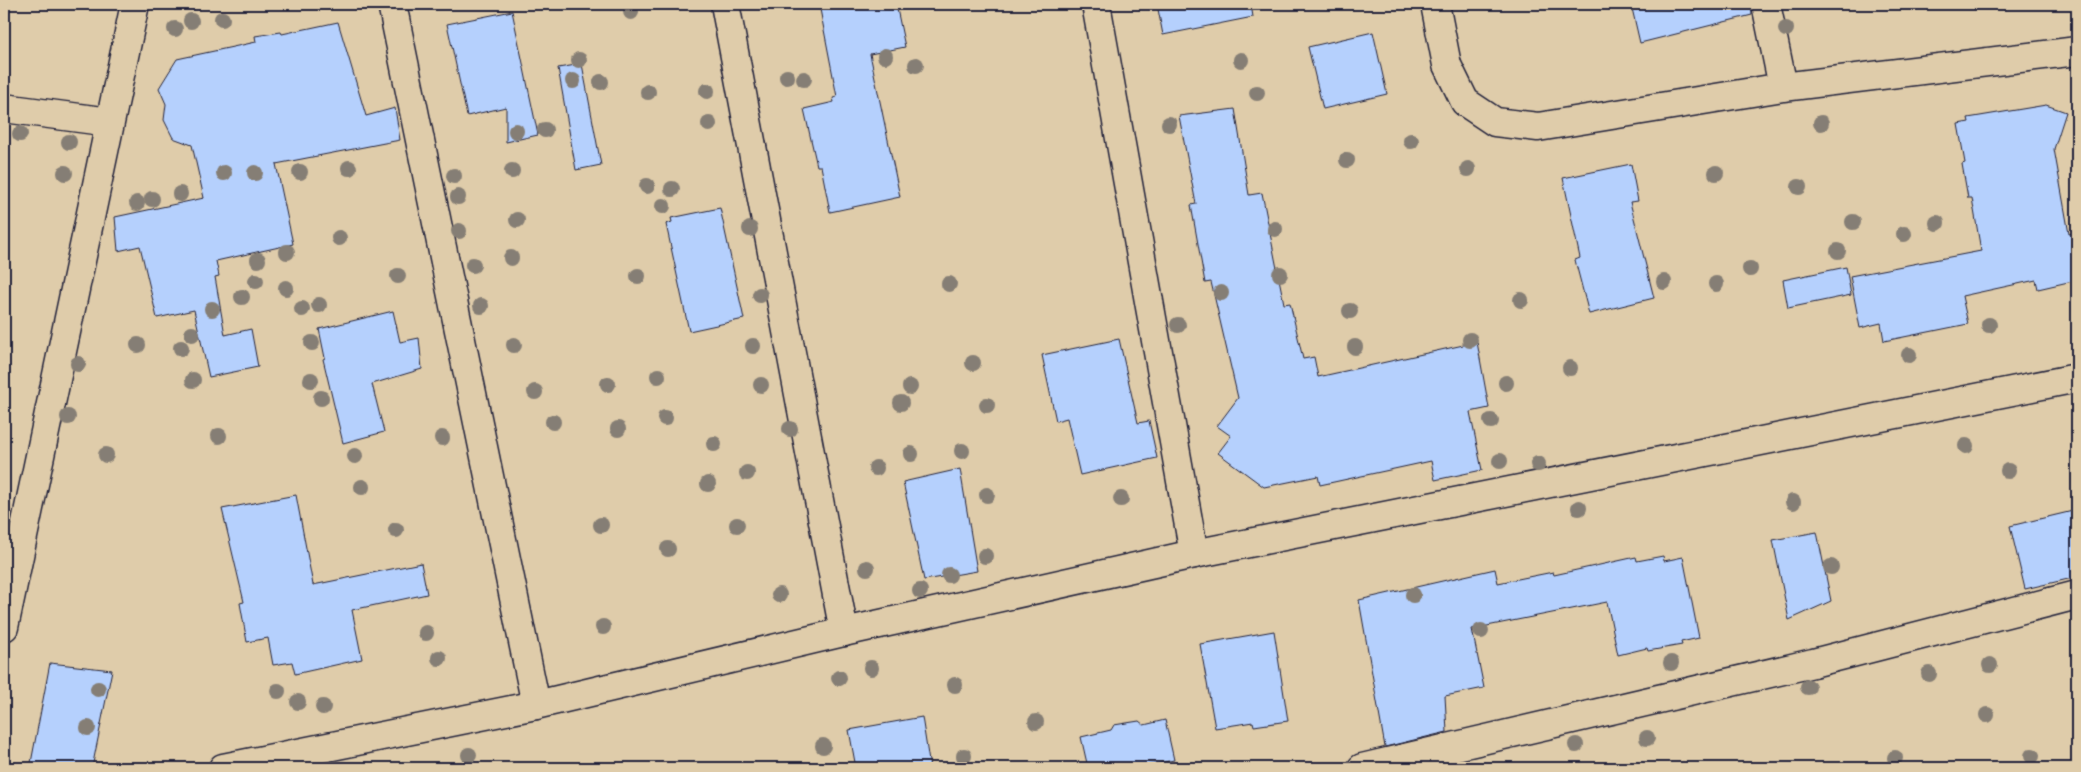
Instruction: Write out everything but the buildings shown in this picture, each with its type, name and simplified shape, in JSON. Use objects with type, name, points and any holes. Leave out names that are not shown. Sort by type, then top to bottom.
[{"type":"street","points":[[4,627],[135,4]]},
{"type":"street","points":[[392,4],[536,705]]},
{"type":"street","points":[[725,4],[844,632]]},
{"type":"street","points":[[1096,4],[1194,554]]},
{"type":"street","points":[[1435,4],[1447,64],[1465,102],[1495,122],[1538,127],[1783,87],[2077,51]]},
{"type":"street","points":[[1766,4],[1783,87]]},
{"type":"street","points":[[4,108],[110,122]]},
{"type":"street","points":[[223,768],[536,705],[844,632],[1194,554],[2077,378]]},
{"type":"street","points":[[1362,768],[1813,663],[2077,595]]}]
